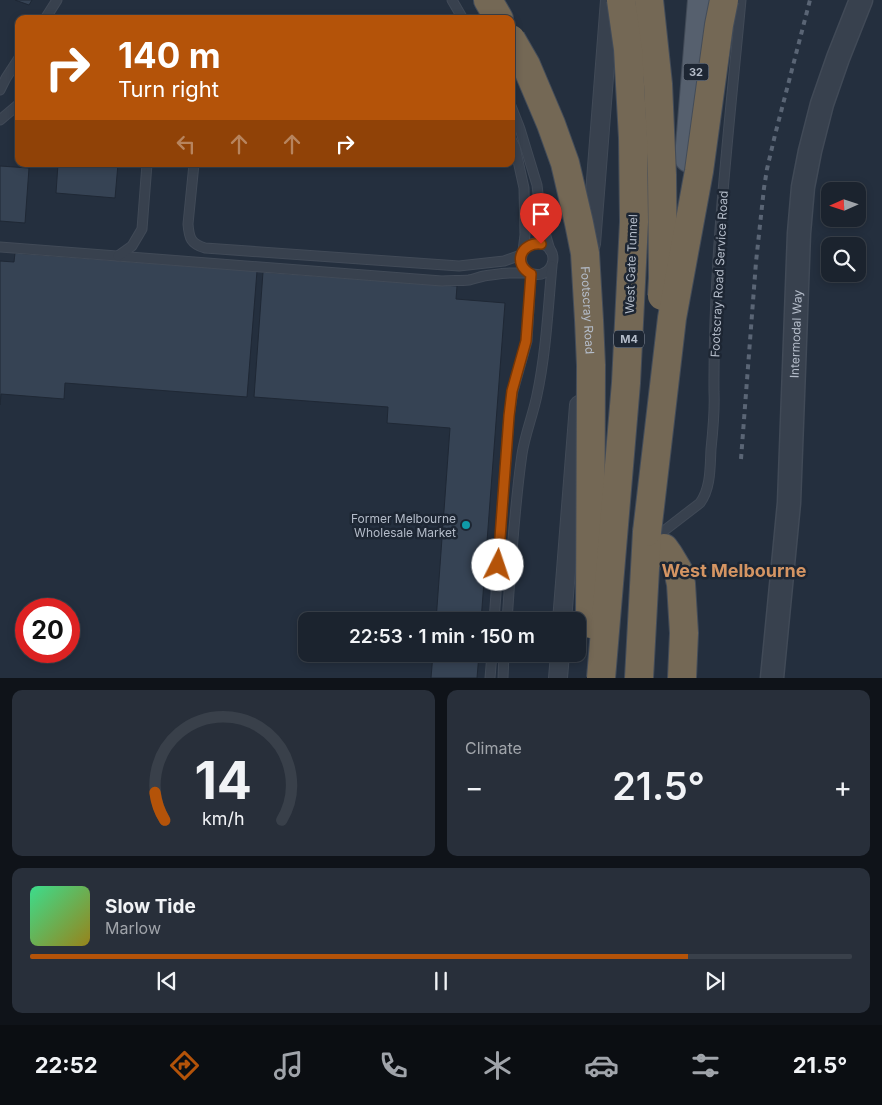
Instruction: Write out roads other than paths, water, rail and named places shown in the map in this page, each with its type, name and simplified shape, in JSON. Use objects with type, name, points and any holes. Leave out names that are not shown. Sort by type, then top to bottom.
[{"type":"highway","points":[[488,0],[497,15]]},
{"type":"highway","name":"West Gate Tunnel","points":[[601,678],[626,383],[634,222],[628,49],[621,0]]},
{"type":"highway","name":"M4","points":[[639,678],[659,537],[663,278],[662,175],[658,84],[649,0]]},
{"type":"highway","points":[[682,678],[684,633],[681,584],[678,570],[659,537],[672,318],[699,171],[724,0]]},
{"type":"highway","points":[[515,46],[526,65],[565,163],[585,253],[591,365],[590,678]]},
{"type":"main road","name":"32","points":[[686,192],[702,0]]},
{"type":"street","name":"Footscray Road","points":[[563,612],[610,0]]},
{"type":"street","name":"Intermodal Way","points":[[772,678],[789,503],[799,233],[803,187],[822,104],[861,0]]},
{"type":"street","points":[[558,678],[559,662]]},
{"type":"lane","points":[[48,15],[57,0]]},
{"type":"lane","points":[[452,0],[461,15]]},
{"type":"lane","name":"Footscray Road Service Road","points":[[659,537],[700,503],[704,498],[708,482],[715,412],[714,343],[716,300],[725,171],[741,0]]},
{"type":"lane","points":[[0,90],[15,64]]},
{"type":"lane","points":[[0,120],[15,107]]},
{"type":"lane","points":[[507,612],[517,492],[523,451],[537,394],[553,261],[541,219],[537,185],[515,116]]},
{"type":"lane","points":[[515,146],[524,188],[525,235],[521,260],[522,266],[530,273]]},
{"type":"lane","points":[[118,256],[132,246],[142,229],[147,167]]},
{"type":"lane","points":[[194,167],[188,224],[189,233],[192,241],[197,246],[205,248],[459,266],[504,261],[522,253],[531,244],[536,243],[546,246],[550,250]]},
{"type":"lane","points":[[0,247],[442,281],[470,280],[508,273],[544,274],[552,266],[553,261]]},
{"type":"lane","points":[[495,612],[509,416],[512,391],[526,341],[530,273]]},
{"type":"lane","points":[[490,678],[491,662]]},
{"type":"lane","points":[[502,678],[503,662]]},
{"type":"railway","points":[[741,459],[756,262],[764,188],[775,135],[810,0]]},
{"type":"place","name":"Former Melbourne Wholesale Market","points":[[466,525]]},
{"type":"district","name":"West Melbourne","points":[[734,570]]}]
